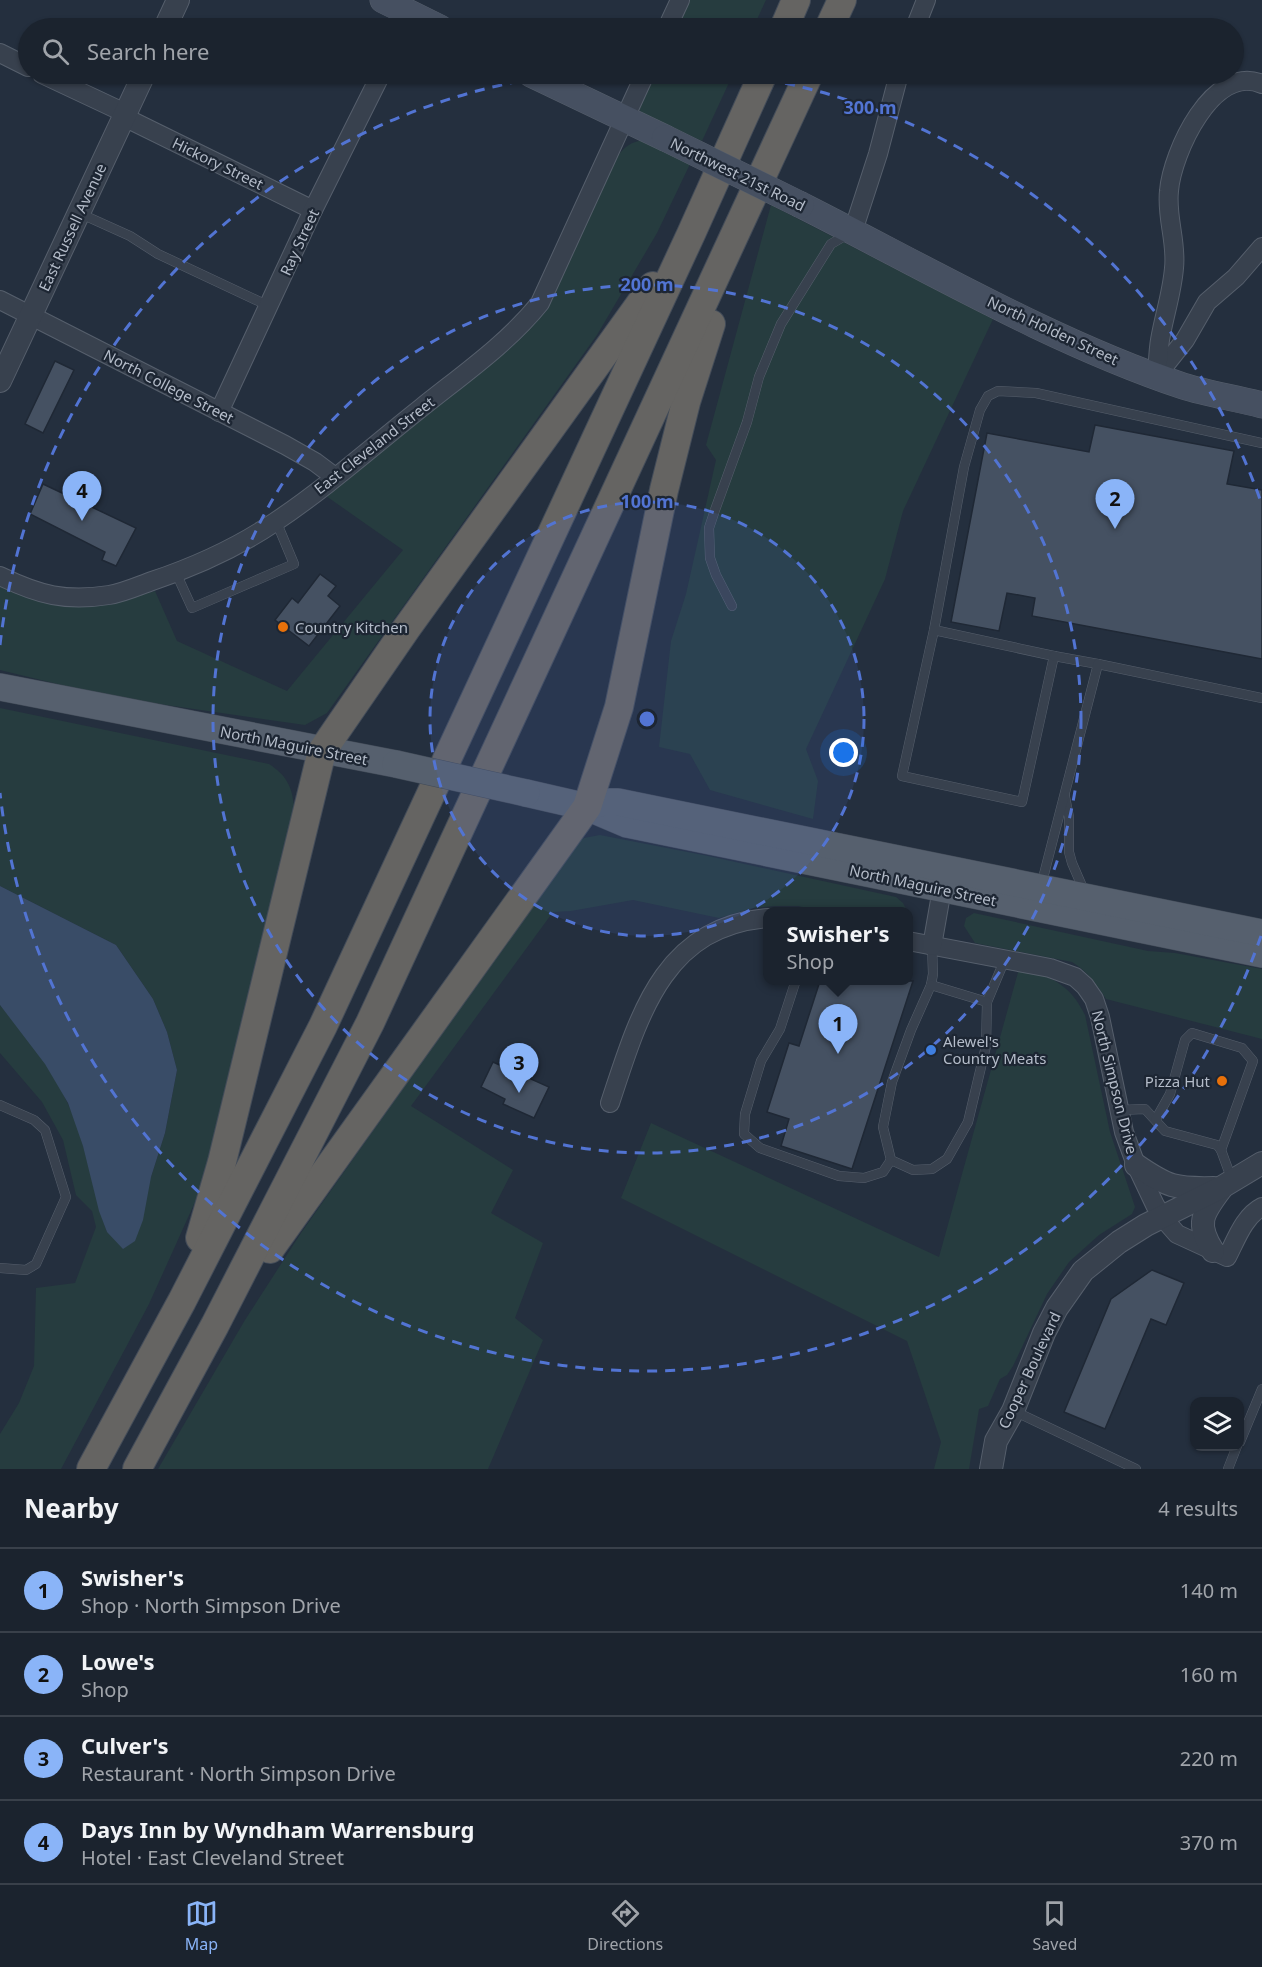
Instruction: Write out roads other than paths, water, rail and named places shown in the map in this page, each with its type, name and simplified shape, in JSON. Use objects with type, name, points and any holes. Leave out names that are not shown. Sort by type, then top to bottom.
[{"type":"highway","points":[[788,18],[796,0]]},
{"type":"highway","points":[[834,18],[842,0]]},
{"type":"highway","points":[[91,1469],[182,1301],[323,1026],[758,84]]},
{"type":"highway","points":[[138,1469],[215,1325],[370,1023],[804,84]]},
{"type":"highway","points":[[215,1325],[587,807],[619,707],[664,490],[686,402],[748,208]]},
{"type":"highway","points":[[182,1301],[222,1162],[322,751],[406,628],[691,234]]},
{"type":"main road","points":[[383,0],[402,18]]},
{"type":"main road","points":[[552,84],[624,118]]},
{"type":"main road","name":"Northwest 21st Road","points":[[624,118],[853,231]]},
{"type":"main road","name":"North Holden Street","points":[[853,231],[1049,331],[1185,386],[1262,405]]},
{"type":"main road","name":"North Maguire Street","points":[[0,687],[396,765],[587,807],[627,824],[1262,954]]},
{"type":"main road","name":"North Maguire Street","points":[[587,807],[605,802],[618,802],[1262,933]]},
{"type":"street","points":[[170,18],[178,0]]},
{"type":"street","points":[[672,18],[680,0]]},
{"type":"street","points":[[919,18],[926,0]]},
{"type":"street","points":[[0,53],[18,62]]},
{"type":"street","points":[[1244,81],[1253,80],[1262,84]]},
{"type":"street","name":"Hickory Street","points":[[62,84],[313,210]]},
{"type":"street","name":"East Russell Avenue","points":[[0,381],[139,84]]},
{"type":"street","name":"Ray Street","points":[[219,412],[313,210],[376,84]]},
{"type":"street","name":"East Cleveland Street","points":[[0,576],[27,589],[66,598],[111,595],[176,573],[252,536],[335,477],[494,349],[540,303],[640,84]]},
{"type":"street","points":[[853,231],[897,84]]},
{"type":"street","points":[[1157,376],[1160,340],[1175,265],[1168,191],[1174,166],[1197,116],[1218,92],[1231,84]]},
{"type":"street","points":[[1157,376],[1185,340],[1207,302],[1236,277],[1262,246]]},
{"type":"street","name":"North College Street","points":[[0,300],[285,445],[315,462],[335,477]]},
{"type":"street","points":[[932,946],[942,889]]},
{"type":"street","points":[[610,1103],[644,1008],[654,990],[685,951],[727,925],[748,919],[763,918]]},
{"type":"street","name":"North Simpson Drive","points":[[913,942],[1050,968],[1075,977],[1085,986],[1094,999],[1101,1017],[1124,1132],[1136,1165],[1163,1218],[1177,1234],[1213,1251]]},
{"type":"street","name":"Cooper Boulevard","points":[[992,1469],[996,1441],[1013,1411],[1053,1316],[1083,1271],[1119,1242],[1262,1163]]},
{"type":"street","points":[[1136,1165],[1155,1178],[1179,1188],[1227,1184]]},
{"type":"street","points":[[1227,1184],[1203,1214],[1203,1236],[1213,1251],[1227,1257],[1242,1227],[1256,1210],[1262,1207]]},
{"type":"lane","points":[[79,213],[269,306]]},
{"type":"lane","points":[[732,606],[710,558],[710,528],[715,510],[747,422],[759,377],[781,324],[831,244],[853,231]]},
{"type":"lane","points":[[1054,656],[1022,802],[902,776],[934,630],[964,467],[980,410],[988,396],[998,391],[1036,393],[1262,443]]},
{"type":"lane","points":[[176,573],[192,608],[294,564],[276,521]]},
{"type":"lane","points":[[934,630],[1262,698]]},
{"type":"lane","points":[[1040,888],[1098,664]]},
{"type":"lane","points":[[1064,794],[1069,817],[1069,852],[1087,898]]},
{"type":"lane","points":[[795,985],[780,1029],[761,1061],[745,1114],[744,1134],[760,1148],[839,1176],[864,1178],[883,1172],[891,1160],[883,1126],[892,1082],[933,974],[932,946]]},
{"type":"lane","points":[[891,1160],[914,1170],[932,1169],[947,1159],[968,1122],[986,1046],[987,1002],[1005,959]]},
{"type":"lane","points":[[930,985],[987,1002]]},
{"type":"lane","points":[[1156,1119],[1170,1094],[1185,1040],[1192,1033],[1242,1048],[1253,1060],[1221,1150]]},
{"type":"lane","points":[[0,1105],[34,1120],[45,1130],[66,1197],[36,1264],[26,1270],[0,1268]]},
{"type":"lane","points":[[1120,1110],[1145,1109],[1166,1131],[1217,1144],[1221,1150],[1227,1184]]},
{"type":"lane","points":[[1244,1430],[1262,1389]]},
{"type":"lane","points":[[1013,1411],[1136,1469]]},
{"type":"lane","points":[[1228,1469],[1236,1451]]},
{"type":"water","points":[[0,886],[116,945],[153,999],[167,1032],[177,1070],[165,1133],[151,1177],[143,1220],[135,1241],[123,1249],[107,1232],[99,1211],[83,1146],[68,1103],[45,1064],[0,1005]]},
{"type":"place","name":"Days Inn by Wyndham Warrensburg","points":[[82,521]]},
{"type":"place","name":"Lowe's","points":[[1115,529]]},
{"type":"place","name":"Country Kitchen","points":[[283,627]]},
{"type":"place","name":"Alewel's Country Meats","points":[[931,1050]]},
{"type":"place","name":"Swisher's","points":[[838,1054]]},
{"type":"place","name":"Pizza Hut","points":[[1222,1081]]},
{"type":"place","name":"Culver's","points":[[519,1093]]}]
